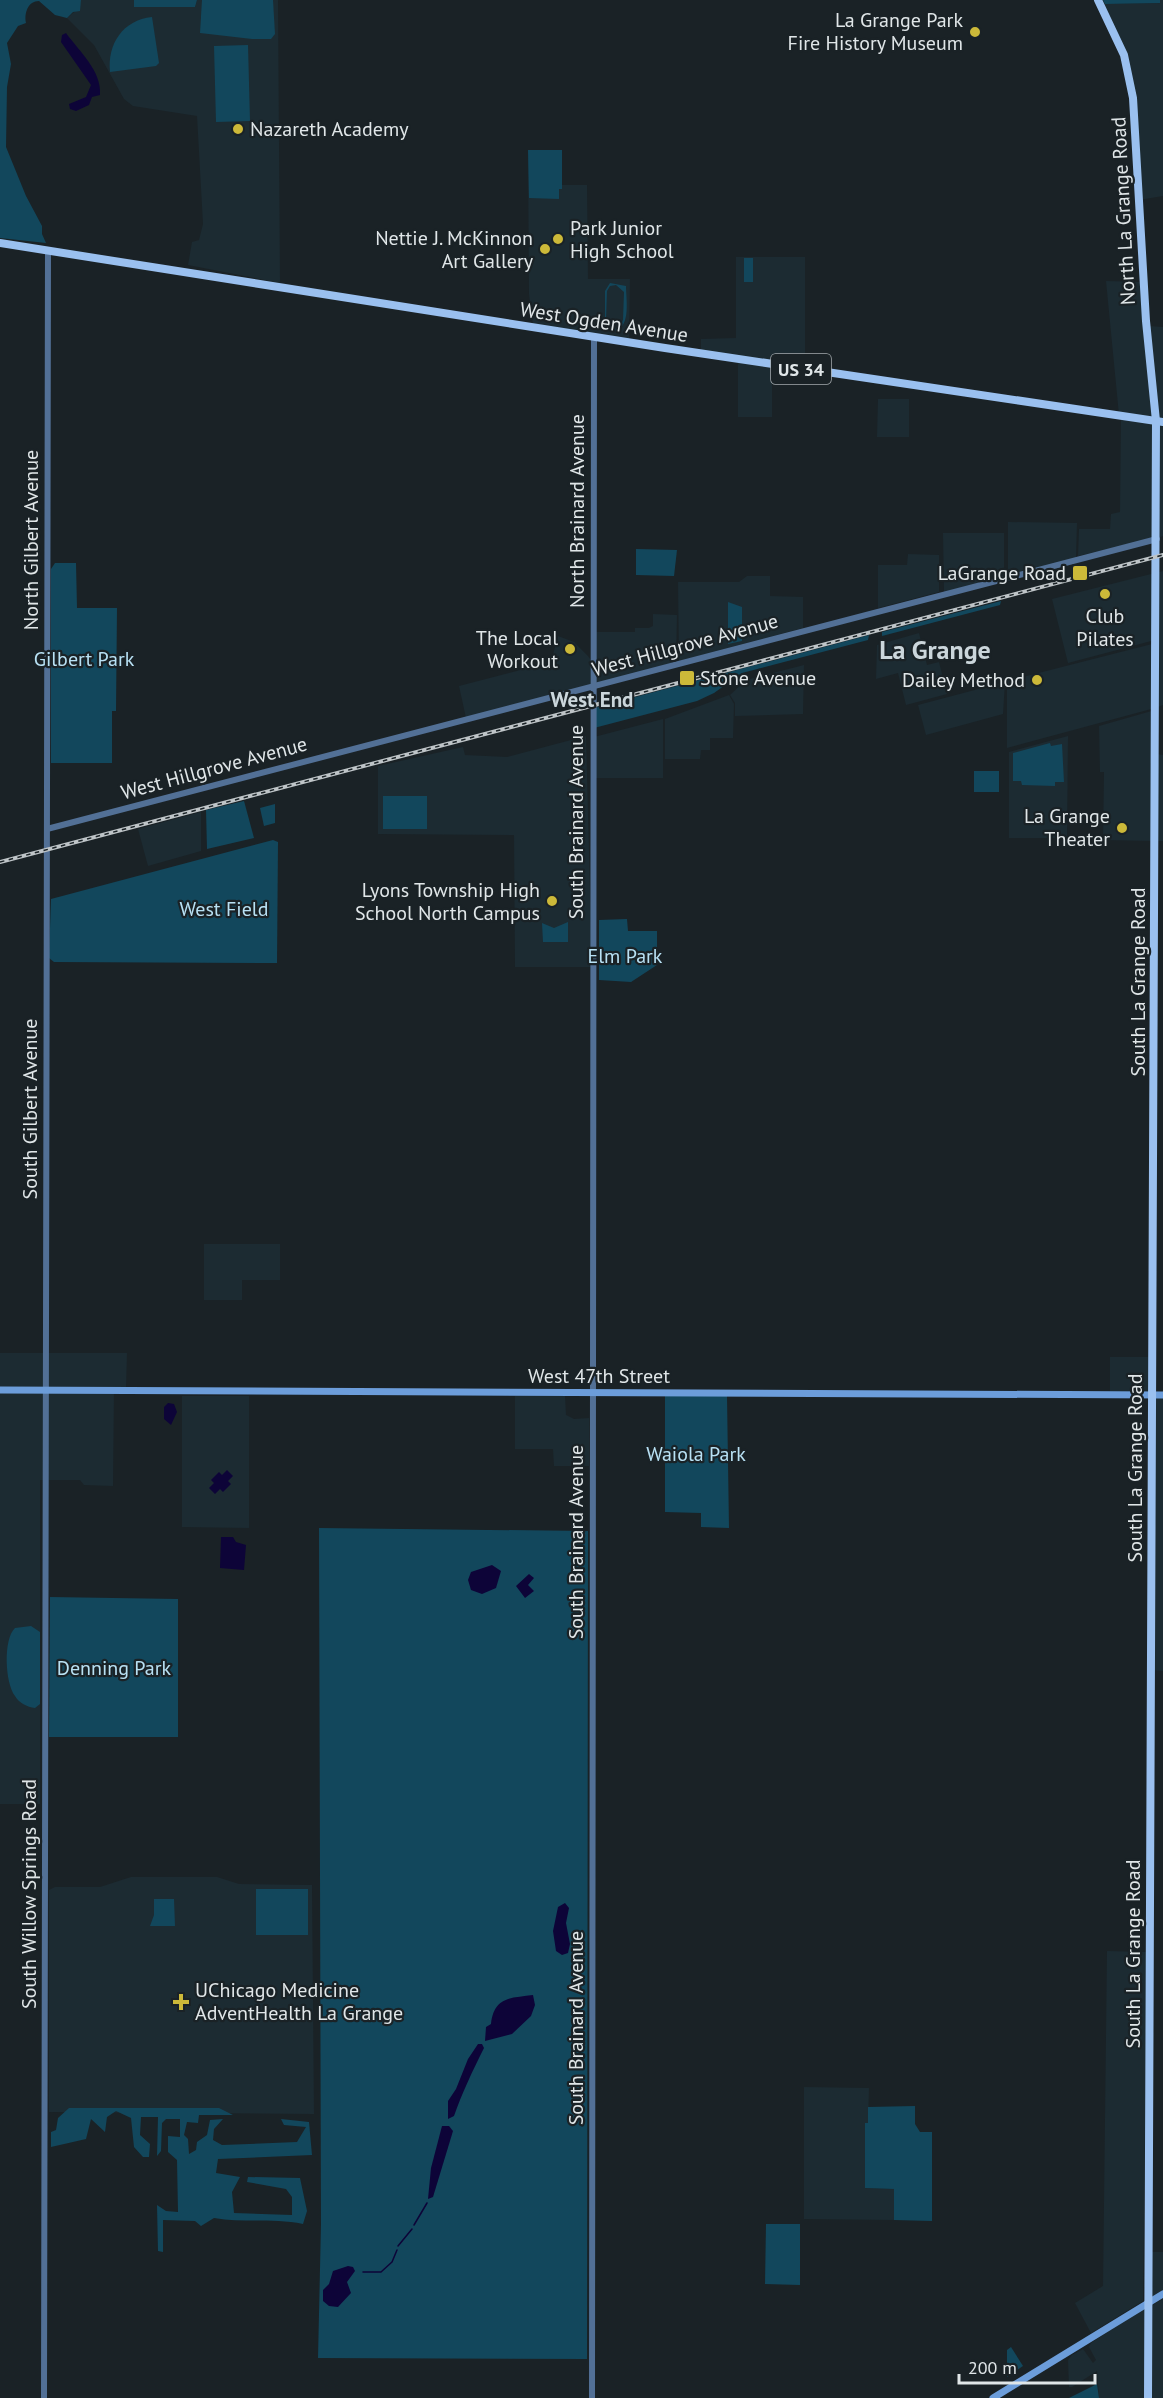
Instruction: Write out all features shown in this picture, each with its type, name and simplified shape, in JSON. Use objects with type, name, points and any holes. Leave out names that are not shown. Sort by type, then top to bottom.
[{"type":"main road","name":"North La Grange Road","points":[[1098,0],[1128,68],[1133,98],[1146,321],[1160,422]]},
{"type":"main road","name":"US 34","points":[[0,243],[48,251]]},
{"type":"main road","name":"West Ogden Avenue","points":[[48,251],[594,338],[1160,422]]},
{"type":"main road","points":[[1157,539],[1160,422]]},
{"type":"main road","name":"South La Grange Road","points":[[1148,2398],[1157,539]]},
{"type":"main road","name":"West 47th Street","points":[[0,1390],[1163,1395]]},
{"type":"main road","points":[[993,2398],[1163,2295]]},
{"type":"street","name":"North Gilbert Avenue","points":[[47,829],[48,251]]},
{"type":"street","name":"North Brainard Avenue","points":[[594,338],[594,685]]},
{"type":"street","name":"West Hillgrove Avenue","points":[[47,829],[1157,539]]},
{"type":"street","name":"South Brainard Avenue","points":[[592,2398],[594,685]]},
{"type":"street","name":"South Gilbert Avenue","points":[[47,829],[47,1390]]},
{"type":"street","name":"South Willow Springs Road","points":[[44,2398],[47,1390]]},
{"type":"shaded area","name":"Nazareth Academy","points":[[81,0],[134,0],[134,7],[195,7],[197,0],[278,0],[280,283],[188,265],[192,242],[199,240],[203,224],[197,116],[133,106],[124,99],[94,45],[67,18],[79,8]]},
{"type":"shaded area","points":[[1160,0],[1163,0],[1163,196],[1139,200],[1130,72],[1101,4],[1160,3]]},
{"type":"shaded area","points":[[66,33],[89,62],[100,86],[100,95],[92,97],[89,105],[76,111],[70,109],[69,104],[86,97],[91,85],[61,42],[62,35]]},
{"type":"shaded area","name":"Park Junior High School","points":[[528,150],[562,150],[562,185],[587,185],[588,279],[630,279],[629,341],[533,325],[529,294]]},
{"type":"shaded area","points":[[736,257],[805,257],[805,368],[701,353],[701,339],[736,338]]},
{"type":"shaded area","points":[[1106,281],[1142,282],[1155,420],[1119,415]]},
{"type":"shaded area","points":[[1149,326],[1163,327],[1163,421],[1158,420]]},
{"type":"shaded area","points":[[738,362],[772,366],[772,417],[738,417]]},
{"type":"shaded area","points":[[878,399],[909,399],[909,437],[877,437]]},
{"type":"shaded area","points":[[1121,417],[1156,423],[1156,538],[1078,556],[1079,529],[1110,529],[1111,514],[1120,512]]},
{"type":"shaded area","points":[[1158,423],[1163,424],[1163,536],[1158,538]]},
{"type":"shaded area","points":[[1008,522],[1077,523],[1076,558],[1008,576]]},
{"type":"shaded area","points":[[943,533],[1004,533],[1004,576],[944,592]]},
{"type":"shaded area","points":[[908,554],[939,555],[939,592],[878,608],[878,565],[907,565]]},
{"type":"shaded area","points":[[1163,571],[1163,705],[1158,707],[1159,572]]},
{"type":"shaded area","points":[[1155,573],[1155,640],[1068,663],[1052,599]]},
{"type":"shaded area","points":[[747,576],[770,576],[770,596],[803,597],[803,628],[679,661],[678,582],[739,582]]},
{"type":"shaded area","points":[[653,614],[677,615],[676,662],[595,684],[594,632],[635,632],[635,628],[649,628],[653,626]]},
{"type":"shaded area","points":[[919,633],[927,665],[939,662],[947,694],[906,705],[898,673],[876,679],[877,645]]},
{"type":"shaded area","points":[[558,636],[574,642],[593,663],[593,685],[466,718],[459,686],[551,662]]},
{"type":"shaded area","points":[[1152,644],[1155,708],[1007,748],[1007,681]]},
{"type":"shaded area","points":[[804,665],[803,714],[735,716],[735,703],[730,695],[746,680]]},
{"type":"shaded area","points":[[1005,682],[1003,714],[926,735],[918,705]]},
{"type":"shaded area","points":[[729,695],[734,704],[733,738],[710,738],[710,750],[701,750],[700,759],[665,759],[665,719]]},
{"type":"shaded area","points":[[1155,710],[1155,841],[1103,840],[1104,772],[1100,772],[1099,726]]},
{"type":"shaded area","points":[[663,719],[663,778],[594,778],[594,737]]},
{"type":"shaded area","name":"Lyons Township High School North Campus","points":[[586,736],[592,967],[515,967],[514,835],[378,834],[378,766],[463,747],[465,755],[507,757]]},
{"type":"shaded area","points":[[1068,736],[1067,838],[1009,838],[1009,752]]},
{"type":"shaded area","points":[[1157,754],[1163,755],[1163,841],[1157,841]]},
{"type":"shaded area","points":[[201,812],[201,851],[148,866],[138,829]]},
{"type":"shaded area","points":[[204,1244],[280,1244],[280,1280],[242,1280],[242,1300],[204,1300]]},
{"type":"shaded area","points":[[0,1353],[127,1353],[126,1389],[114,1389],[113,1486],[84,1485],[80,1480],[40,1480],[40,1804],[0,1804]]},
{"type":"shaded area","points":[[1110,1357],[1152,1357],[1152,1394],[1110,1394]]},
{"type":"shaded area","points":[[182,1396],[249,1396],[249,1528],[182,1527]]},
{"type":"shaded area","points":[[515,1396],[565,1396],[566,1415],[574,1419],[589,1418],[589,1466],[554,1466],[553,1449],[515,1449]]},
{"type":"shaded area","points":[[1154,1396],[1163,1396],[1163,1671],[1152,1670]]},
{"type":"shaded area","points":[[168,1403],[174,1404],[177,1412],[171,1425],[164,1419],[164,1407]]},
{"type":"shaded area","points":[[227,1470],[233,1476],[228,1481],[231,1484],[223,1492],[220,1489],[215,1494],[209,1488],[214,1483],[211,1480],[219,1472],[222,1475]]},
{"type":"shaded area","points":[[221,1537],[233,1537],[236,1542],[246,1545],[244,1570],[220,1568]]},
{"type":"shaded area","points":[[492,1565],[501,1571],[496,1588],[482,1594],[471,1590],[468,1580],[471,1572]]},
{"type":"shaded area","points":[[529,1574],[534,1578],[528,1585],[534,1591],[525,1598],[516,1586]]},
{"type":"shaded area","name":"UChicago Medicine AdventHealth La Grange","points":[[131,1877],[217,1877],[239,1884],[312,1885],[314,2114],[49,2112],[49,1890],[55,1887],[100,1887]]},
{"type":"shaded area","points":[[565,1903],[569,1908],[566,1923],[570,1944],[568,1953],[562,1955],[556,1951],[553,1931],[558,1907]]},
{"type":"shaded area","points":[[1107,1951],[1147,1952],[1143,2301],[1091,2333],[1075,2303],[1103,2286]]},
{"type":"shaded area","points":[[533,1995],[535,2005],[531,2016],[512,2034],[485,2041],[486,2027],[491,2024],[500,2003],[511,1998]]},
{"type":"shaded area","points":[[478,2044],[482,2044],[484,2048],[454,2116],[448,2119],[448,2101],[456,2089],[468,2059]]},
{"type":"shaded area","points":[[804,2087],[869,2088],[868,2123],[865,2124],[865,2188],[894,2189],[894,2220],[804,2219]]},
{"type":"shaded area","points":[[442,2126],[449,2126],[453,2131],[433,2197],[428,2199],[431,2168]]},
{"type":"shaded area","points":[[1149,2252],[1163,2252],[1163,2292],[1149,2301]]},
{"type":"shaded area","points":[[348,2266],[353,2267],[355,2271],[347,2282],[351,2293],[338,2307],[329,2306],[323,2301],[323,2290],[329,2284],[333,2271]]},
{"type":"shaded area","points":[[1163,2299],[1163,2398],[1151,2398],[1152,2305]]},
{"type":"shaded area","points":[[1147,2306],[1148,2398],[1099,2398],[1097,2371],[1069,2387],[1068,2360],[1072,2355],[1083,2349],[1093,2363],[1096,2360],[1089,2347],[1091,2343]]},
{"type":"green space","points":[[0,0],[81,0],[80,11],[73,12],[67,18],[55,15],[39,1],[32,3],[26,12],[26,23],[18,26],[7,43],[11,64],[7,87],[6,147],[26,196],[42,226],[42,234],[46,243],[0,238]]},
{"type":"green space","points":[[134,0],[197,0],[195,7],[134,7]]},
{"type":"green space","points":[[202,0],[273,0],[275,34],[271,39],[252,39],[200,33]]},
{"type":"green space","points":[[1103,0],[1160,0],[1160,3],[1105,4]]},
{"type":"green space","points":[[152,17],[159,63],[156,66],[110,72],[111,52],[119,35],[133,23]]},
{"type":"green space","points":[[248,45],[250,121],[216,122],[214,46]]},
{"type":"green space","points":[[528,150],[562,150],[562,189],[559,189],[559,199],[529,198]]},
{"type":"green space","points":[[744,258],[753,258],[753,282],[744,282]]},
{"type":"green space","points":[[610,283],[626,286],[626,318],[621,328],[616,331],[605,327],[605,291]],"holes":[[[616,285],[624,292],[623,320],[620,327],[613,329],[606,321],[607,291],[610,286]]]},
{"type":"green space","points":[[636,549],[677,550],[674,576],[636,575]]},
{"type":"green space","name":"Gilbert Park","points":[[55,563],[76,563],[77,608],[117,608],[116,711],[112,711],[112,763],[51,763],[51,569]]},
{"type":"green space","points":[[1001,601],[1000,605],[882,636],[882,632]]},
{"type":"green space","points":[[728,602],[742,607],[742,641],[728,644]]},
{"type":"green space","points":[[869,635],[868,640],[742,673],[714,693],[697,701],[594,728],[594,708]]},
{"type":"green space","points":[[1050,743],[1051,746],[1062,744],[1064,782],[1055,782],[1055,786],[1022,785],[1021,781],[1013,781],[1013,753]]},
{"type":"green space","points":[[974,771],[999,771],[999,792],[974,792]]},
{"type":"green space","points":[[383,796],[427,796],[427,829],[383,829]]},
{"type":"green space","points":[[244,801],[254,838],[207,849],[206,810]]},
{"type":"green space","points":[[275,804],[275,823],[264,826],[260,808]]},
{"type":"green space","name":"West Field","points":[[273,840],[278,842],[277,963],[54,962],[49,958],[51,899]]},
{"type":"green space","name":"Elm Park","points":[[627,919],[628,931],[657,931],[657,965],[631,982],[599,980],[599,920]]},
{"type":"green space","points":[[568,922],[568,942],[543,942],[542,923],[554,928]]},
{"type":"green space","name":"Waiola Park","points":[[665,1396],[727,1396],[729,1528],[701,1527],[701,1513],[665,1512]]},
{"type":"green space","points":[[319,1528],[588,1531],[587,2359],[318,2358],[321,2224]]},
{"type":"green space","name":"Denning Park","points":[[50,1597],[178,1599],[178,1737],[49,1737]]},
{"type":"green space","points":[[31,1626],[40,1632],[40,1704],[35,1708],[19,1701],[15,1696],[7,1672],[7,1651],[11,1634],[15,1628]]},
{"type":"green space","points":[[256,1889],[308,1889],[308,1935],[256,1935]]},
{"type":"green space","points":[[154,1899],[174,1899],[175,1926],[150,1926],[154,1915]]},
{"type":"green space","points":[[915,2106],[915,2124],[920,2132],[932,2132],[932,2221],[894,2220],[894,2189],[865,2188],[865,2123],[868,2123],[868,2107]]},
{"type":"green space","points":[[69,2108],[219,2108],[233,2115],[199,2115],[198,2123],[187,2122],[184,2135],[188,2139],[189,2154],[196,2150],[197,2142],[207,2135],[210,2120],[223,2119],[214,2129],[213,2140],[222,2145],[297,2142],[306,2127],[284,2125],[281,2119],[309,2122],[312,2155],[218,2159],[216,2173],[240,2177],[232,2192],[234,2213],[292,2215],[292,2197],[286,2189],[247,2182],[248,2177],[300,2178],[307,2211],[303,2224],[214,2218],[201,2226],[195,2221],[163,2220],[163,2252],[158,2251],[157,2205],[166,2211],[178,2212],[177,2160],[168,2152],[168,2136],[180,2137],[180,2119],[166,2119],[162,2123],[161,2151],[157,2156],[158,2117],[141,2117],[140,2135],[150,2144],[149,2157],[143,2157],[134,2147],[131,2118],[116,2111],[107,2117],[105,2132],[91,2119],[86,2139],[51,2147],[51,2132],[56,2130],[58,2118]]},
{"type":"green space","points":[[766,2224],[800,2224],[800,2285],[765,2284]]},
{"type":"green space","points":[[1011,2347],[1023,2366],[1007,2377],[1007,2350]]},
{"type":"green space","points":[[1097,2384],[1099,2398],[1069,2398]]},
{"type":"waterway","points":[[414,2225],[427,2203]]},
{"type":"waterway","points":[[398,2246],[412,2229]]},
{"type":"waterway","points":[[363,2272],[381,2272],[392,2262],[397,2250]]},
{"type":"railway","points":[[0,862],[1163,555]]},
{"type":"place","name":"La Grange Park Fire History Museum","points":[[975,32]]},
{"type":"place","name":"Nazareth Academy","points":[[238,129]]},
{"type":"place","name":"Park Junior High School","points":[[558,239]]},
{"type":"place","name":"Nettie J. McKinnon Art Gallery","points":[[545,249]]},
{"type":"place","name":"LaGrange Road","points":[[1080,573]]},
{"type":"place","name":"Club Pilates","points":[[1105,594]]},
{"type":"place","name":"The Local Workout","points":[[570,649]]},
{"type":"place","name":"Stone Avenue","points":[[687,678]]},
{"type":"place","name":"Dailey Method","points":[[1037,680]]},
{"type":"place","name":"La Grange Theater","points":[[1122,828]]},
{"type":"place","name":"Lyons Township High School North Campus","points":[[552,901]]},
{"type":"place","name":"UChicago Medicine AdventHealth La Grange","points":[[181,2002]]},
{"type":"district","name":"La Grange","points":[[935,649]]},
{"type":"district","name":"West End","points":[[592,699]]}]
